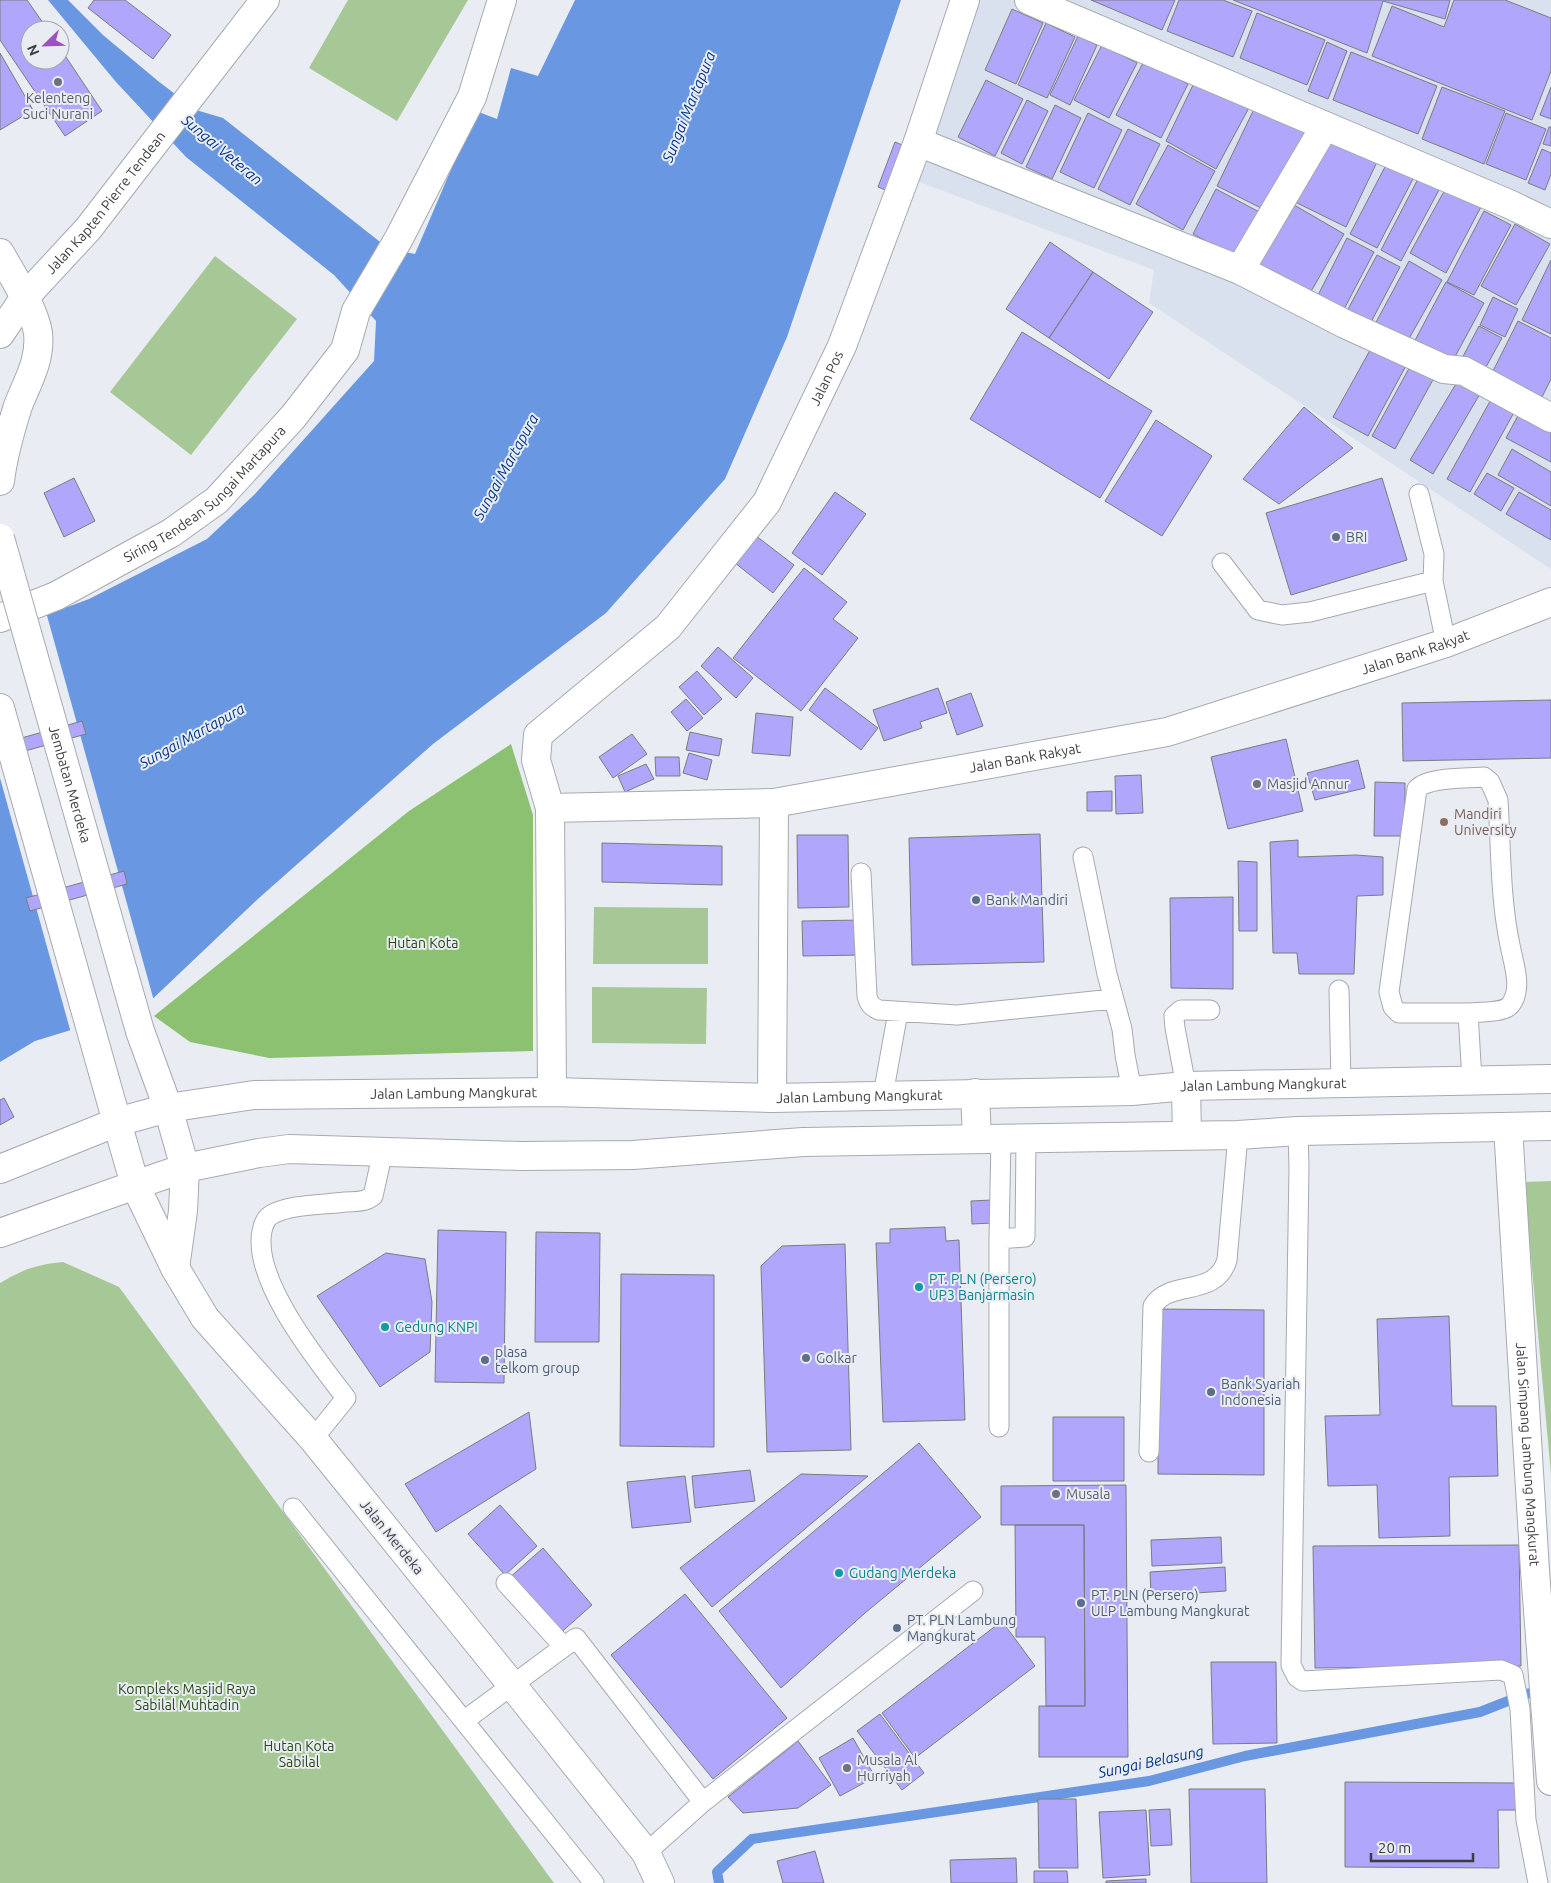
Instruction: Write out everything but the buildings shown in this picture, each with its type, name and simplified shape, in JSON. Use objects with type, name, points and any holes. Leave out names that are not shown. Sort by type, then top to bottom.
[{"type":"main road","name":"Jalan Kapten Pierre Tendean","points":[[0,334],[25,297],[88,229],[265,0]]},
{"type":"main road","name":"Siring Tendean Sungai Martapura","points":[[0,618],[56,596],[171,533],[217,500],[293,416],[345,350],[356,311],[398,240],[472,97],[502,0]]},
{"type":"main road","name":"Jalan Pos","points":[[552,1092],[550,808],[536,760],[538,735],[668,627],[767,502],[842,346],[918,142],[965,0]]},
{"type":"main road","points":[[1028,0],[1510,204],[1551,224]]},
{"type":"main road","points":[[1240,270],[1325,126]]},
{"type":"main road","points":[[918,142],[1240,270],[1345,324],[1444,369],[1464,371],[1551,418]]},
{"type":"main road","points":[[0,253],[25,297],[38,332],[37,359],[16,414],[3,459],[0,481]]},
{"type":"main road","name":"Jembatan Merdeka","points":[[0,538],[9,576],[140,1031],[168,1108],[186,1168]]},
{"type":"main road","name":"Jalan Bank Rakyat","points":[[550,808],[774,803],[1167,732],[1446,643],[1551,602]]},
{"type":"main road","name":"Jalan Merdeka","points":[[0,708],[135,1185],[175,1268],[205,1318],[313,1439],[512,1684],[646,1854],[660,1883]]},
{"type":"main road","points":[[772,1098],[774,803]]},
{"type":"main road","name":"Jalan Lambung Mangkurat","points":[[0,1169],[117,1122],[168,1108],[254,1095],[552,1092],[772,1098],[1132,1091],[1186,1086],[1551,1079]]},
{"type":"main road","points":[[1186,1086],[1187,1135]]},
{"type":"main road","points":[[974,1093],[1001,1138]]},
{"type":"main road","points":[[0,1233],[186,1168],[259,1153],[289,1150],[521,1156],[633,1155],[803,1142],[1238,1135],[1298,1131],[1551,1126]]},
{"type":"main road","name":"Jalan Simpang Lambung Mangkurat","points":[[1508,1127],[1551,1781]]},
{"type":"main road","points":[[175,1268],[183,1211],[186,1168]]},
{"type":"lane","points":[[1419,494],[1434,554],[1434,581],[1446,643]]},
{"type":"lane","points":[[1222,563],[1258,610],[1282,615],[1310,612],[1434,581]]},
{"type":"lane","points":[[1484,777],[1490,782],[1498,800],[1505,924],[1517,984],[1511,1006],[1503,1010],[1468,1013],[1399,1013],[1393,1007],[1389,992],[1417,789],[1425,783],[1435,781],[1484,777]]},
{"type":"lane","points":[[1083,858],[1113,999],[1122,1029],[1124,1054],[1132,1091]]},
{"type":"lane","points":[[861,873],[867,996],[873,1008],[898,1012],[957,1015],[1113,999]]},
{"type":"lane","points":[[1339,990],[1341,1084]]},
{"type":"lane","points":[[1186,1086],[1174,1028],[1174,1016],[1181,1010],[1210,1010]]},
{"type":"lane","points":[[884,1095],[898,1012]]},
{"type":"lane","points":[[1468,1013],[1472,1080]]},
{"type":"lane","points":[[1298,1131],[1291,1665],[1297,1677],[1303,1681],[1501,1670],[1513,1675],[1516,1682],[1520,1710],[1526,1820],[1538,1883]]},
{"type":"lane","points":[[1150,1452],[1151,1329],[1153,1306],[1164,1295],[1213,1280],[1225,1267],[1238,1135]]},
{"type":"lane","points":[[999,1239],[1025,1237],[1001,1138]]},
{"type":"lane","points":[[999,1427],[1001,1138]]},
{"type":"lane","points":[[313,1439],[346,1398],[315,1358],[279,1300],[265,1271],[260,1238],[262,1228],[268,1216],[285,1209],[364,1200],[372,1196],[383,1151]]},
{"type":"lane","points":[[293,1508],[594,1883]]},
{"type":"lane","points":[[506,1583],[564,1647]]},
{"type":"lane","points":[[646,1854],[703,1802],[973,1591]]},
{"type":"lane","points":[[465,1720],[576,1638],[703,1802]]},
{"type":"shaded area","points":[[965,0],[1551,0],[1551,569],[1149,303],[1154,270],[914,180]]},
{"type":"green space","points":[[348,0],[468,0],[397,121],[309,68]]},
{"type":"green space","points":[[215,256],[297,319],[191,455],[110,392]]},
{"type":"green space","name":"Hutan Kota","points":[[511,744],[533,815],[533,1051],[269,1058],[190,1042],[154,1016],[409,811]]},
{"type":"green space","points":[[594,907],[708,908],[708,964],[593,964]]},
{"type":"green space","points":[[592,987],[707,988],[706,1044],[592,1043]]},
{"type":"green space","points":[[1551,1181],[1551,1474],[1524,1182]]},
{"type":"green space","name":"Kompleks Masjid Raya Sabilal Muhtadin","points":[[63,1262],[119,1287],[554,1883],[0,1883],[0,1283],[30,1268]]},
{"type":"water","points":[[48,0],[68,0],[103,35],[196,110],[223,118],[389,249],[415,254],[476,111],[497,119],[511,68],[538,76],[575,0],[901,0],[787,337],[725,479],[606,613],[433,744],[259,898],[143,1008],[35,1041],[0,1062],[0,632],[89,599],[207,539],[254,495],[374,361],[376,321],[334,275],[186,157],[116,82],[70,27],[70,20],[65,20]]},
{"type":"pier","points":[[46,612],[154,1001],[145,1010],[71,1033],[0,778],[0,629]]},
{"type":"waterway","name":"Sungai Belasung","points":[[719,1883],[717,1872],[752,1839],[1149,1781],[1245,1756],[1480,1712],[1526,1694],[1542,1691]]},
{"type":"place","name":"Kelenteng Suci Nurani","points":[[58,82]]},
{"type":"place","name":"BRI","points":[[1336,537]]},
{"type":"place","name":"Masjid Annur","points":[[1257,784]]},
{"type":"place","name":"Mandiri University","points":[[1444,822]]},
{"type":"place","name":"Bank Mandiri","points":[[976,900]]},
{"type":"place","name":"PT. PLN (Persero) UP3 Banjarmasin","points":[[919,1287]]},
{"type":"place","name":"Gedung KNPI","points":[[385,1327]]},
{"type":"place","name":"Golkar","points":[[806,1358]]},
{"type":"place","name":"plasa telkom group","points":[[485,1360]]},
{"type":"place","name":"Bank Syariah Indonesia","points":[[1211,1392]]},
{"type":"place","name":"Musala","points":[[1056,1494]]},
{"type":"place","name":"Gudang Merdeka","points":[[839,1573]]},
{"type":"place","name":"PT. PLN (Persero) ULP Lambung Mangkurat","points":[[1081,1603]]},
{"type":"place","name":"PT. PLN Lambung Mangkurat","points":[[897,1628]]},
{"type":"place","name":"Musala Al Hurriyah","points":[[847,1768]]},
{"type":"water label","name":"Sungai Martapura","points":[[689,107]]},
{"type":"water label","name":"Sungai Veteran","points":[[222,150]]},
{"type":"water label","name":"Sungai Martapura","points":[[506,467]]},
{"type":"water label","name":"Sungai Martapura","points":[[192,736]]},
{"type":"park label","name":"Hutan Kota Sabilal","points":[[299,1754]]}]
